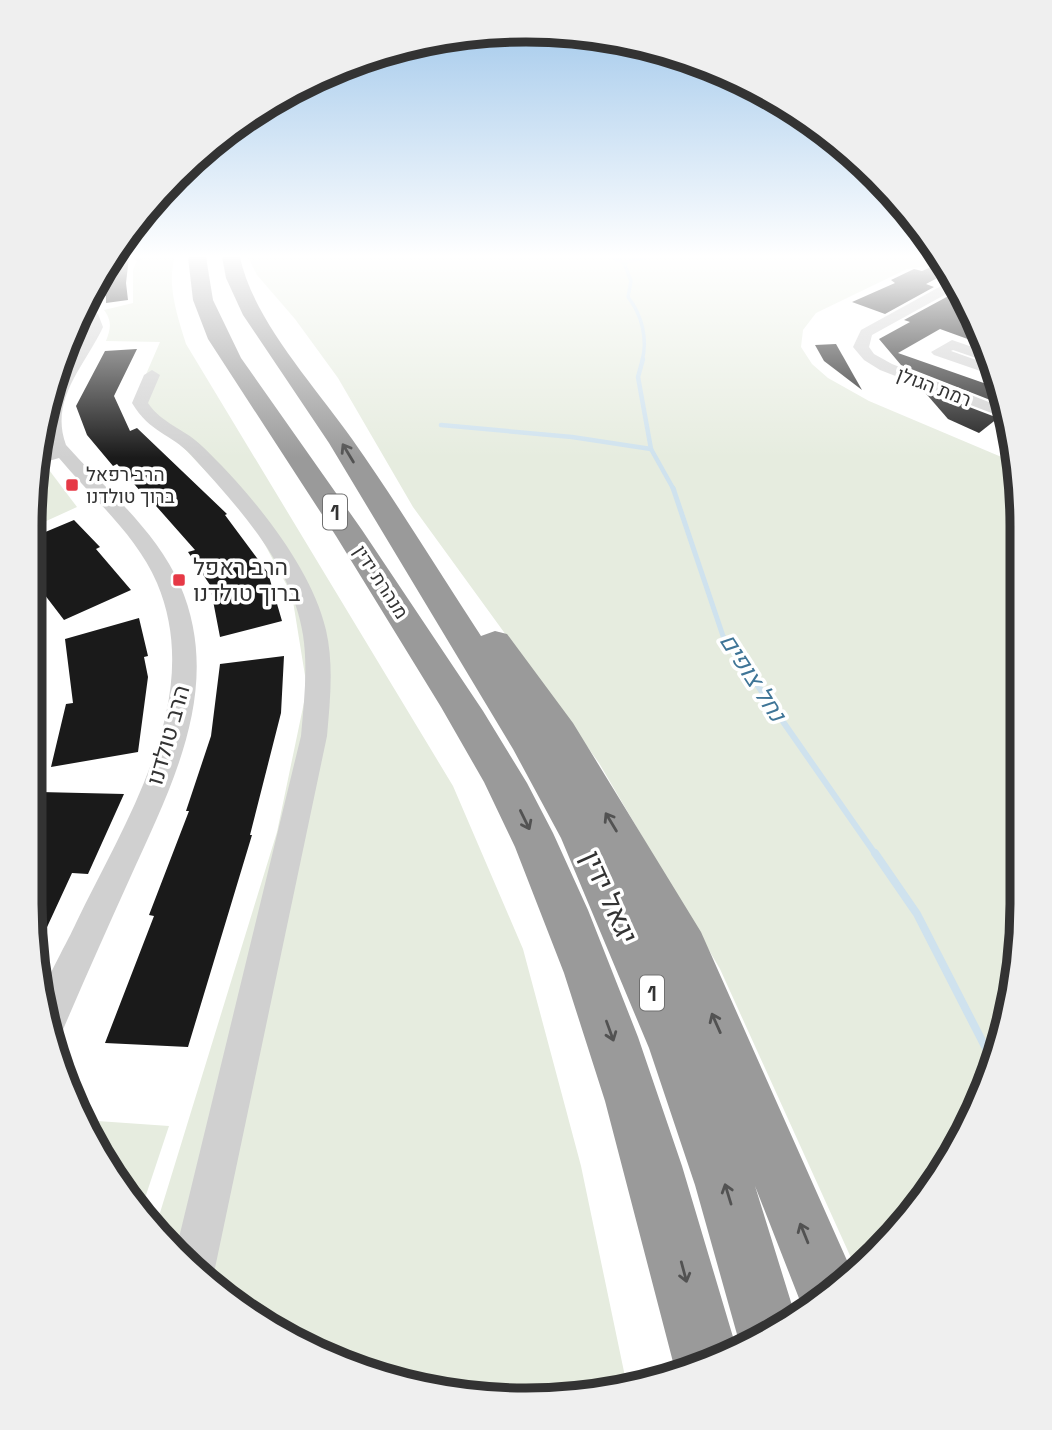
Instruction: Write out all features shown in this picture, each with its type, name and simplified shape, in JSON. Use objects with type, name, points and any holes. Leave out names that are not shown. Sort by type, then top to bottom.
[{"type":"highway","points":[[197,324],[219,363],[313,505],[494,759]]},
{"type":"highway","name":"מנהרת ידין","points":[[212,324],[225,350],[336,513],[494,759]]},
{"type":"highway","name":"מנהרת ידין","points":[[230,324],[242,347],[487,677]]},
{"type":"highway","points":[[259,324],[318,406],[487,677]]},
{"type":"highway","points":[[284,324],[324,375],[360,433],[389,488],[559,734],[646,881],[684,949],[825,1284]]},
{"type":"highway","name":"יגאל ידין","points":[[487,677],[527,738],[580,831],[676,1047],[725,1185],[765,1324]]},
{"type":"highway","name":"יגאל ידין","points":[[494,759],[537,846],[585,960],[620,1057],[675,1240],[705,1353]]},
{"type":"street","name":"הרב טולדנו","points":[[64,382],[96,327],[95,324]]},
{"type":"street","name":"רמת הגולן","points":[[883,324],[866,333],[861,347],[869,357],[886,367],[996,411]]},
{"type":"street","points":[[978,353],[952,344],[939,352],[983,368]]},
{"type":"street","points":[[152,375],[140,403],[149,421],[184,439],[195,449],[262,527],[284,558],[311,617],[317,652],[319,693],[314,736],[196,1257]]},
{"type":"street","name":"הרב טולדנו","points":[[51,430],[62,451],[143,542],[158,563],[178,606],[186,653],[181,706],[162,770],[54,1009]]},
{"type":"street","points":[[47,456],[62,451]]},
{"type":"shaded area","points":[[180,324],[186,344],[453,786],[523,949],[581,1166],[625,1378],[558,1387],[494,1387],[432,1379],[370,1362],[312,1338],[257,1306],[207,1268],[158,1218],[277,832],[307,688],[292,595],[251,519],[164,427],[134,402],[160,342],[106,341],[110,325]]},
{"type":"shaded area","points":[[298,324],[808,324],[803,330],[801,347],[812,364],[828,378],[869,401],[1005,459],[1010,526],[1010,904],[1001,998],[984,1060],[945,1146],[910,1199],[852,1261],[720,969],[599,763],[413,507],[338,378]]},
{"type":"shaded area","points":[[46,466],[77,507],[42,523]]},
{"type":"shaded area","points":[[93,1121],[169,1126],[144,1201]]},
{"type":"building","points":[[907,324],[965,324],[973,341],[940,329],[898,353],[989,385],[994,402],[901,365],[879,339]]},
{"type":"building","points":[[836,344],[862,390],[824,361],[815,345]]},
{"type":"building","points":[[137,349],[114,396],[130,431],[137,428],[227,514],[225,515],[268,573],[282,621],[220,637],[210,585],[188,552],[195,550],[117,464],[113,466],[87,435],[76,406],[105,351]]},
{"type":"building","points":[[922,389],[998,418],[979,433],[948,419]]},
{"type":"building","points":[[74,520],[100,547],[96,549],[131,590],[64,620],[42,591],[42,533]]},
{"type":"building","points":[[139,618],[148,656],[144,657],[148,677],[138,752],[51,767],[66,704],[73,703],[65,639]]},
{"type":"building","points":[[284,656],[281,713],[252,835],[188,1047],[105,1043],[154,916],[149,915],[189,811],[186,811],[211,736],[220,664]]},
{"type":"building","points":[[42,792],[124,794],[88,874],[72,873],[43,936]]},
{"type":"waterway","name":"נחל צופים","points":[[641,324],[644,336],[642,361]]},
{"type":"waterway","name":"נחל צופים","points":[[643,359],[638,377],[651,449]]},
{"type":"waterway","points":[[441,425],[572,437],[651,449]]},
{"type":"waterway","name":"נחל צופים","points":[[651,449],[673,489]]},
{"type":"waterway","name":"נחל צופים","points":[[673,489],[723,636],[734,652]]},
{"type":"waterway","name":"נחל צופים","points":[[733,650],[876,855]]},
{"type":"waterway","name":"נחל צופים","points":[[875,853],[917,914],[987,1051]]},
{"type":"place","name":"הרב רפאל ברוך טולדנו","points":[[72,485]]},
{"type":"place","name":"הרב ראפל ברוך טולדנו","points":[[179,580]]}]
